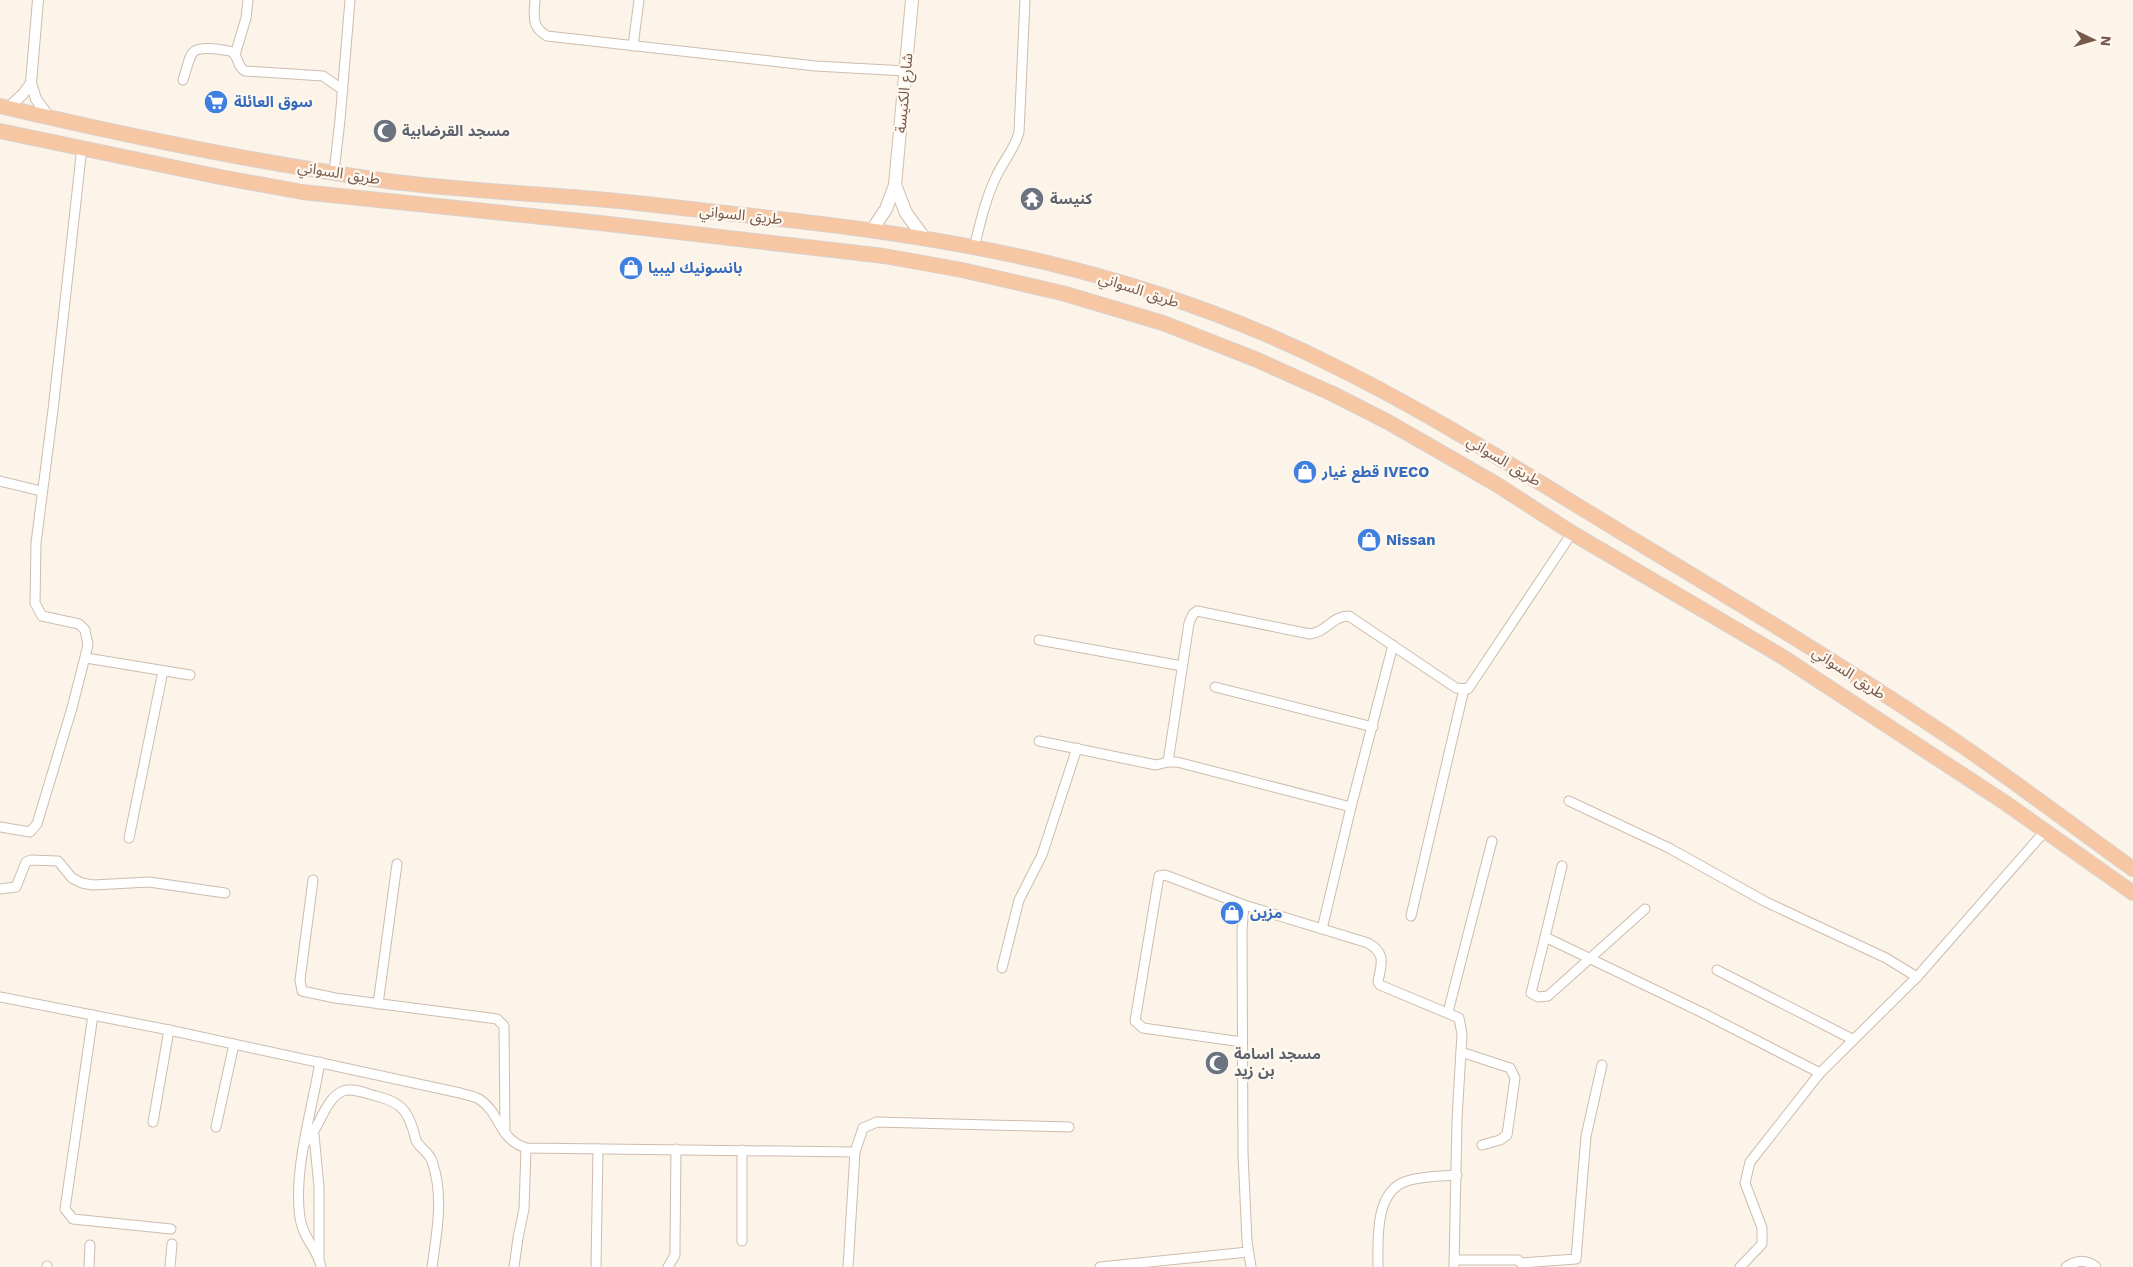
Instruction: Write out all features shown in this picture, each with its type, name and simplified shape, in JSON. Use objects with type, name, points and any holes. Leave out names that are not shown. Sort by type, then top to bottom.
[{"type":"highway","name":"طريق السواني","points":[[4,106],[228,156],[334,172],[480,191],[602,200],[872,230],[1040,261],[1180,302],[1266,334],[1373,385],[1508,462],[1790,635],[1964,748],[2133,870]]},
{"type":"highway","name":"طريق السواني","points":[[0,132],[302,192],[452,209],[600,222],[884,256],[962,270],[1062,294],[1163,323],[1255,359],[1333,394],[1388,422],[1496,484],[1572,533],[1778,654],[2045,831],[2133,893]]},
{"type":"main road","name":"شارع الكنيسة","points":[[872,230],[886,209],[895,185],[912,0]]},
{"type":"main road","name":"شارع الكنيسة","points":[[895,185],[906,213],[925,239]]},
{"type":"street","points":[[38,0],[31,83],[36,99],[49,117]]},
{"type":"street","points":[[234,55],[246,18],[248,0]]},
{"type":"street","points":[[334,172],[350,0]]},
{"type":"street","points":[[535,0],[534,24],[538,32],[547,36],[815,66],[906,71]]},
{"type":"street","points":[[633,46],[639,0]]},
{"type":"street","points":[[974,248],[986,201],[996,176],[1016,143],[1019,132],[1025,0]]},
{"type":"street","points":[[183,80],[195,50],[200,47],[230,51],[240,67],[245,71],[323,76],[343,90]]},
{"type":"street","points":[[4,106],[24,94],[31,83]]},
{"type":"street","points":[[0,827],[30,832],[37,824],[86,658],[88,645],[85,630],[73,622],[42,616],[35,603],[36,543],[41,491],[53,410],[82,147]]},
{"type":"street","points":[[0,481],[41,491]]},
{"type":"street","points":[[1168,762],[1191,618],[1197,611],[1310,634],[1322,631],[1338,617],[1349,616],[1456,688],[1464,689],[1471,686],[1572,533]]},
{"type":"street","points":[[1039,640],[1182,666]]},
{"type":"street","points":[[1322,929],[1393,645]]},
{"type":"street","points":[[86,658],[190,675]]},
{"type":"street","points":[[129,838],[163,671]]},
{"type":"street","points":[[1215,687],[1373,727]]},
{"type":"street","points":[[1411,916],[1464,689]]},
{"type":"street","points":[[1039,741],[1156,765],[1177,762],[1351,807]]},
{"type":"street","points":[[1002,968],[1019,900],[1042,855],[1077,748]]},
{"type":"street","points":[[1569,801],[1669,848],[1766,902],[1886,958],[1917,977]]},
{"type":"street","points":[[1740,1267],[1762,1244],[1762,1228],[1745,1183],[1750,1162],[1820,1073],[1917,977],[2045,831]]},
{"type":"street","points":[[1448,1012],[1492,841]]},
{"type":"street","points":[[0,889],[16,887],[26,862],[31,860],[58,861],[77,881],[93,885],[149,882],[225,893]]},
{"type":"street","points":[[378,1004],[397,864]]},
{"type":"street","points":[[1562,866],[1531,993],[1538,997],[1548,996],[1565,982],[1644,909]]},
{"type":"street","points":[[1242,1042],[1143,1028],[1135,1022],[1159,876],[1165,875],[1244,905],[1368,943],[1376,947],[1382,958],[1378,982],[1382,987],[1459,1018],[1461,1024],[1461,1052],[1454,1263],[1518,1260],[1521,1265],[1576,1259],[1586,1136],[1602,1065]]},
{"type":"street","points":[[313,880],[300,980],[302,991],[378,1004],[490,1018],[502,1023],[504,1026],[505,1133]]},
{"type":"street","points":[[1244,905],[1243,1154],[1248,1252],[1251,1267]]},
{"type":"street","points":[[1545,937],[1701,1012],[1820,1073]]},
{"type":"street","points":[[1717,970],[1852,1040]]},
{"type":"street","points":[[0,997],[169,1030],[460,1093],[478,1099],[490,1109],[511,1141],[526,1148],[855,1152]]},
{"type":"street","points":[[93,1015],[65,1209],[73,1219],[171,1229]]},
{"type":"street","points":[[152,1122],[169,1030]]},
{"type":"street","points":[[216,1127],[234,1044]]},
{"type":"street","points":[[1461,1052],[1510,1068],[1516,1078],[1507,1135],[1500,1140],[1482,1145]]},
{"type":"street","points":[[319,1257],[306,1240],[300,1219],[299,1179],[320,1062]]},
{"type":"street","points":[[305,1143],[314,1135],[329,1102],[342,1092],[350,1090],[392,1100],[405,1109],[414,1130],[416,1142],[429,1153],[438,1183],[440,1209],[432,1267]]},
{"type":"street","points":[[848,1267],[855,1152],[863,1128],[877,1122],[1069,1127]]},
{"type":"street","points":[[314,1135],[319,1187],[319,1257],[321,1267]]},
{"type":"street","points":[[514,1267],[524,1209],[526,1148]]},
{"type":"street","points":[[596,1267],[598,1149]]},
{"type":"street","points":[[668,1267],[674,1255],[676,1245],[676,1149]]},
{"type":"street","points":[[742,1150],[742,1241]]},
{"type":"street","points":[[1378,1267],[1379,1222],[1382,1209],[1391,1193],[1404,1182],[1418,1178],[1457,1175]]},
{"type":"street","points":[[170,1267],[172,1244]]},
{"type":"street","points":[[89,1267],[90,1246]]},
{"type":"street","points":[[1100,1267],[1248,1252]]},
{"type":"street","points":[[2066,1267],[2074,1261],[2082,1260],[2096,1267]]},
{"type":"place","name":"سوق العائلة","points":[[216,102]]},
{"type":"place","name":"مسجد القرضابية","points":[[385,131]]},
{"type":"place","name":"كنيسة","points":[[1032,199]]},
{"type":"place","name":"بانسونيك ليبيا","points":[[631,268]]},
{"type":"place","name":"قطع غيار IVECO","points":[[1305,472]]},
{"type":"place","name":"Nissan","points":[[1369,540]]},
{"type":"place","name":"مزين","points":[[1232,913]]},
{"type":"place","name":"مسجد اسامة بن زيد","points":[[1217,1063]]}]
